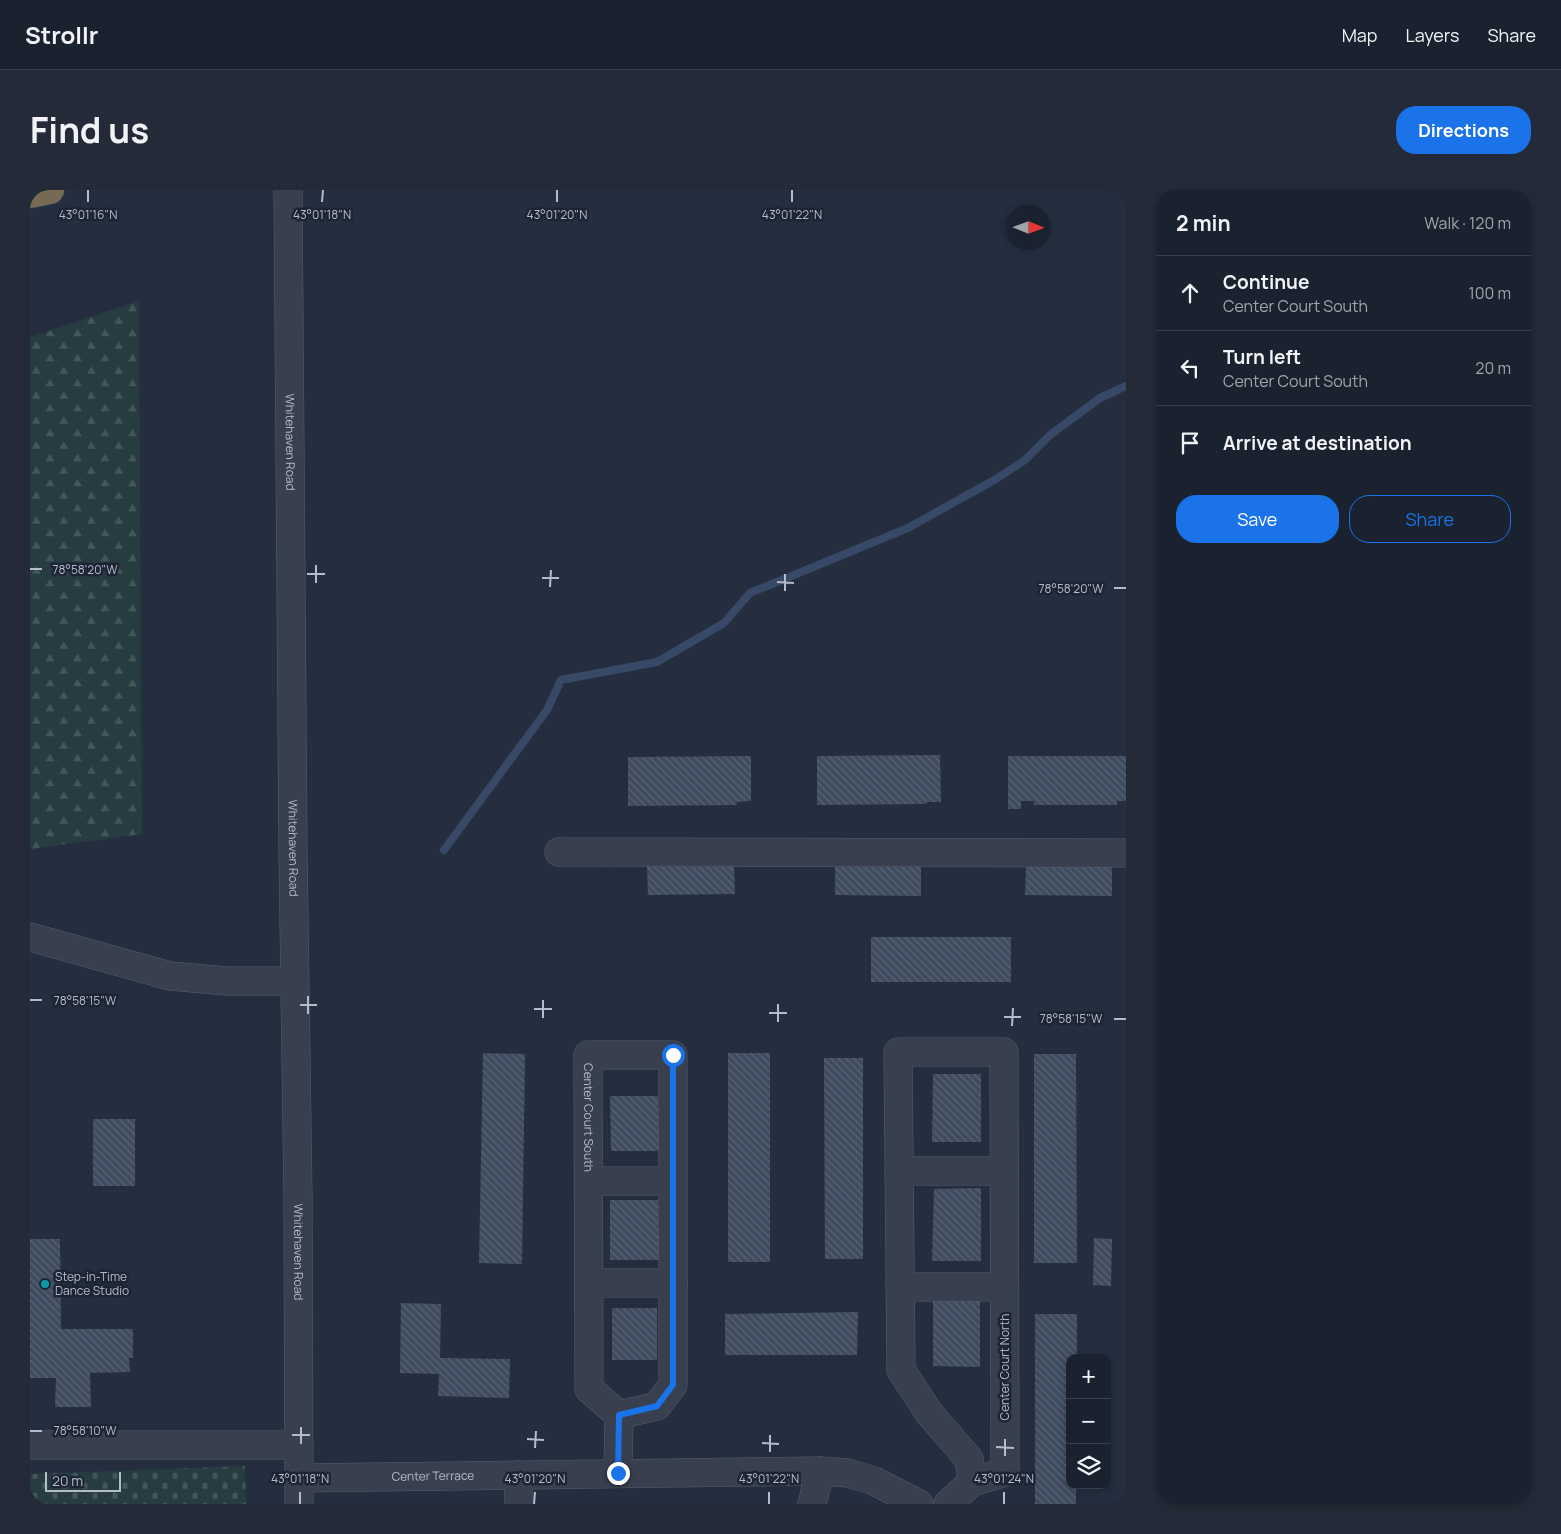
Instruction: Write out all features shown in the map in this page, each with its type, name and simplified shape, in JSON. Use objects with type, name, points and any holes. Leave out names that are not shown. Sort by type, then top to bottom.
[{"type":"highway","points":[[30,194],[50,190]]},
{"type":"street","name":"Whitehaven Road","points":[[288,190],[299,1491]]},
{"type":"street","points":[[559,852],[1126,853]]},
{"type":"street","points":[[30,937],[170,976],[226,981],[294,981]]},
{"type":"street","name":"Center Court North","points":[[948,1504],[972,1482],[1005,1472],[1004,1052],[898,1052],[901,1370],[929,1413],[969,1459],[972,1482]]},
{"type":"street","name":"Center Court South","points":[[588,1055],[673,1055],[672,1181],[673,1385],[657,1406],[619,1415],[589,1389],[588,1055]]},
{"type":"street","points":[[899,1171],[1004,1171]]},
{"type":"street","name":"Center Court South","points":[[588,1181],[672,1181]]},
{"type":"street","points":[[589,1283],[672,1283]]},
{"type":"street","points":[[900,1288],[1004,1287]]},
{"type":"street","points":[[618,1473],[619,1415]]},
{"type":"street","points":[[30,1445],[299,1445]]},
{"type":"street","points":[[812,1504],[820,1471]]},
{"type":"street","name":"Center Terrace","points":[[299,1491],[518,1475],[820,1471],[848,1473],[874,1480],[919,1504]]},
{"type":"street","points":[[518,1475],[519,1504]]},
{"type":"green space","points":[[139,301],[142,834],[30,849],[30,337]]},
{"type":"green space","points":[[245,1466],[246,1504],[30,1504],[30,1474]]},
{"type":"building","points":[[940,755],[941,802],[927,802],[926,804],[817,805],[817,756]]},
{"type":"building","points":[[751,756],[751,801],[736,802],[737,805],[628,806],[628,757]]},
{"type":"building","points":[[1008,756],[1126,756],[1126,801],[1117,801],[1117,805],[1034,805],[1034,801],[1021,801],[1021,809],[1008,809]]},
{"type":"building","points":[[734,864],[735,894],[648,895],[647,865]]},
{"type":"building","points":[[835,865],[921,865],[921,896],[835,895]]},
{"type":"building","points":[[1026,865],[1112,865],[1112,896],[1025,895]]},
{"type":"building","points":[[871,937],[1011,937],[1011,982],[871,982]]},
{"type":"building","points":[[483,1053],[525,1054],[522,1264],[479,1263]]},
{"type":"building","points":[[728,1053],[770,1053],[770,1262],[728,1262]]},
{"type":"building","points":[[1034,1054],[1076,1054],[1077,1263],[1034,1263]]},
{"type":"building","points":[[824,1058],[863,1058],[863,1259],[825,1259]]},
{"type":"building","points":[[933,1074],[981,1074],[981,1142],[932,1142]]},
{"type":"building","points":[[610,1096],[658,1096],[659,1151],[611,1151]]},
{"type":"building","points":[[93,1119],[135,1119],[135,1186],[93,1186]]},
{"type":"building","points":[[981,1188],[981,1261],[932,1261],[934,1189]]},
{"type":"building","points":[[610,1200],[658,1200],[659,1260],[610,1260]]},
{"type":"building","points":[[1094,1238],[1112,1239],[1111,1286],[1093,1285]]},
{"type":"building","name":"Step-in-Time Dance Studio","points":[[30,1239],[60,1239],[61,1329],[133,1329],[133,1358],[129,1358],[130,1372],[90,1373],[91,1407],[55,1407],[56,1378],[30,1378]]},
{"type":"building","points":[[933,1298],[980,1299],[980,1367],[933,1366]]},
{"type":"building","points":[[401,1303],[441,1304],[440,1358],[510,1359],[509,1398],[438,1396],[439,1374],[400,1373]]},
{"type":"building","points":[[612,1308],[657,1308],[657,1360],[612,1360]]},
{"type":"building","points":[[858,1312],[857,1355],[725,1355],[725,1314]]},
{"type":"building","points":[[1035,1314],[1077,1314],[1077,1354],[1066,1354],[1066,1489],[1076,1489],[1076,1504],[1035,1504]]},
{"type":"waterway","points":[[444,850],[547,710],[561,680],[657,662],[724,623],[750,593],[908,528],[996,479],[1025,460],[1050,435],[1100,398],[1126,386]]},
{"type":"place","name":"Step-in-Time Dance Studio","points":[[45,1284]]},
{"type":"route","points":[[618,1473],[619,1415],[657,1406],[673,1385],[673,1055]]}]
